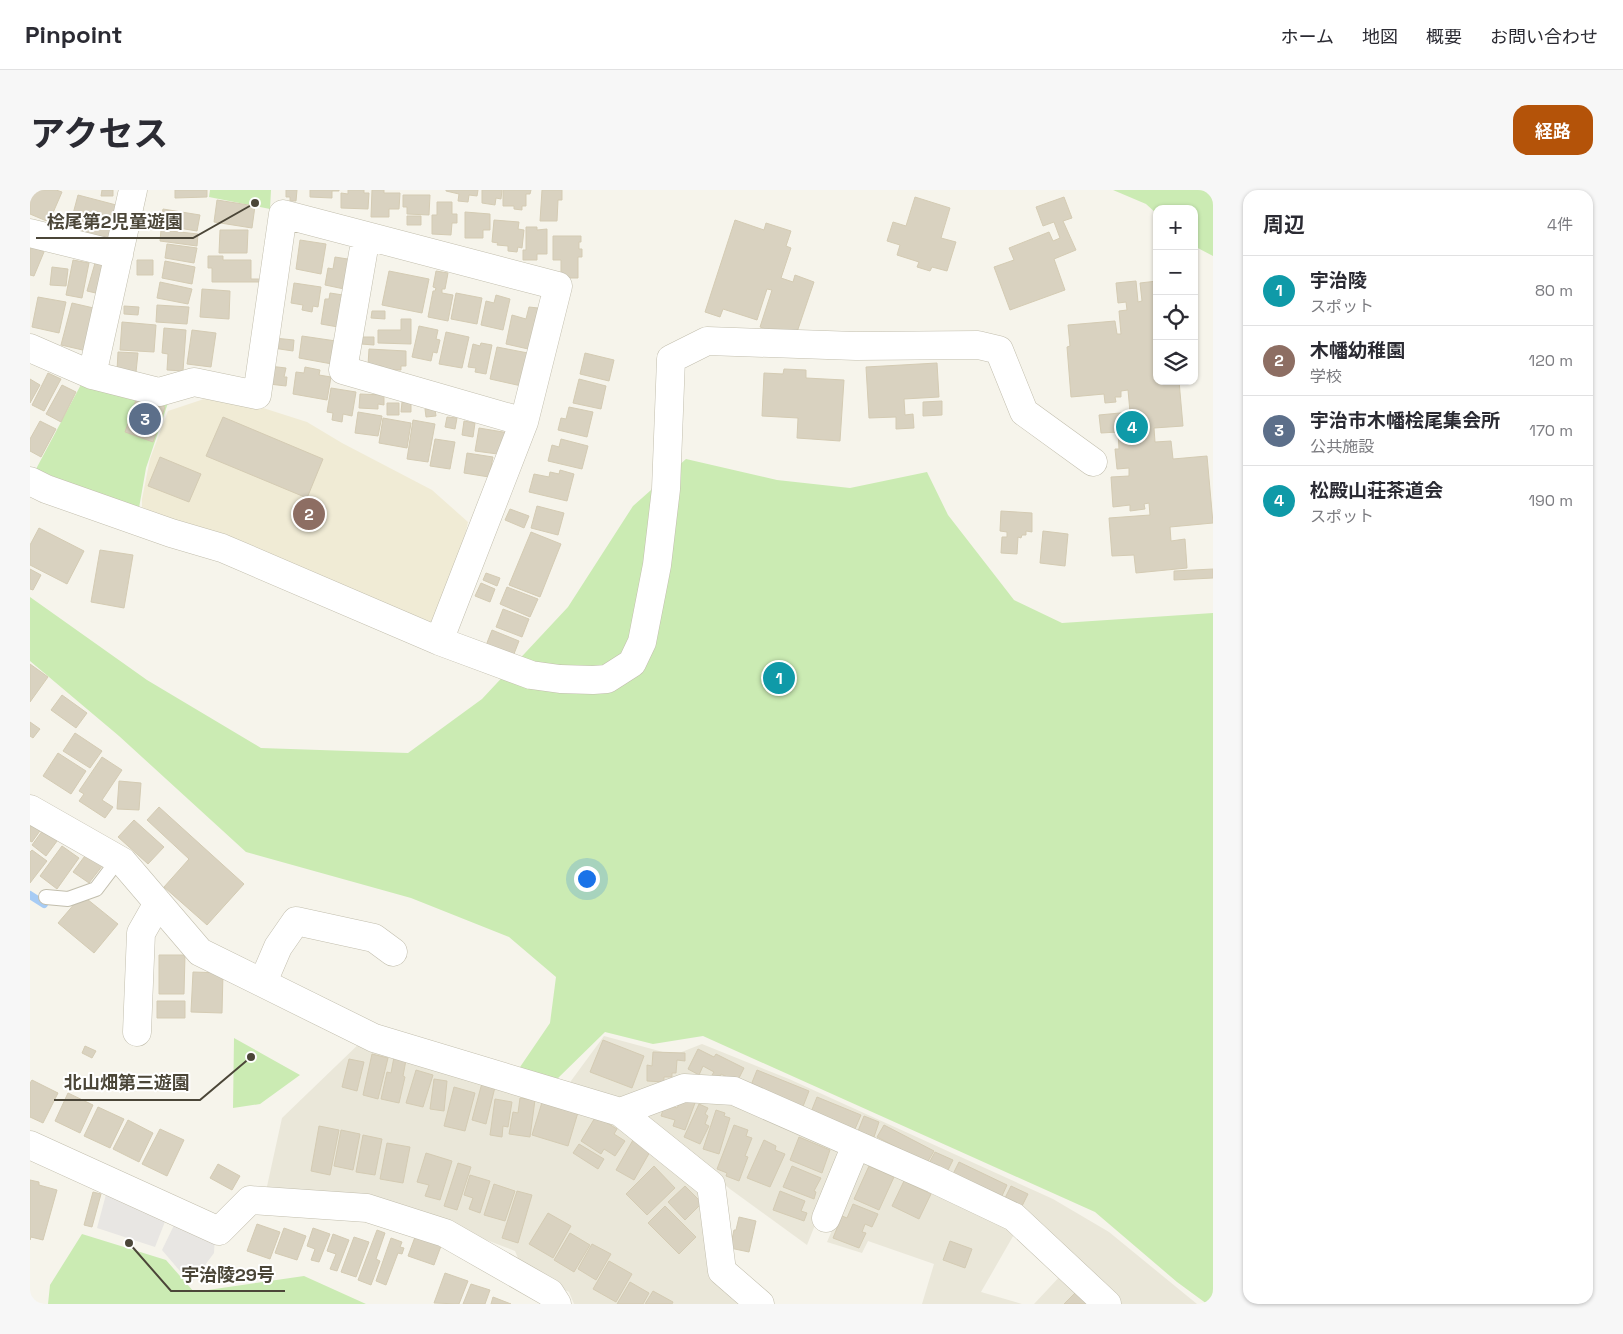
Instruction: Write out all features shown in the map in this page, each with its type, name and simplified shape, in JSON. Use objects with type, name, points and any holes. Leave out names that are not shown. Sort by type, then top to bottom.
[{"type":"street","points":[[92,375],[133,190]]},
{"type":"street","points":[[30,348],[92,375],[159,392],[194,382],[257,395],[283,214],[558,286],[524,422],[438,641]]},
{"type":"street","points":[[30,233],[118,255]]},
{"type":"street","points":[[366,236],[343,370],[524,422]]},
{"type":"street","points":[[30,481],[46,489],[171,533],[222,548],[438,641],[531,675],[560,680],[593,680],[607,679],[632,663],[642,642],[657,565],[666,489],[671,359],[707,341],[856,346],[978,345],[999,350],[1024,412],[1093,462]]},
{"type":"street","points":[[30,809],[122,862],[200,952],[374,1038],[620,1112],[711,1184],[722,1271],[760,1304]]},
{"type":"street","points":[[137,1032],[141,933],[158,903]]},
{"type":"street","points":[[263,982],[278,947],[296,922],[374,938],[393,952]]},
{"type":"street","points":[[620,1112],[684,1088],[734,1091],[1014,1217],[1107,1304]]},
{"type":"street","points":[[30,1145],[219,1231],[250,1200],[367,1208],[445,1233],[550,1292],[557,1304]]},
{"type":"street","points":[[826,1218],[856,1145]]},
{"type":"lane","points":[[46,897],[68,899],[96,889],[118,860]]},
{"type":"shaded area","points":[[204,399],[260,407],[307,422],[342,443],[432,490],[468,522],[444,627],[213,536],[190,530],[142,507],[150,459],[168,411]]},
{"type":"shaded area","points":[[604,1036],[674,1055],[702,1044],[789,1079],[1053,1199],[1109,1232],[1197,1304],[1116,1304],[1025,1216],[732,1085],[624,1100],[568,1085]]},
{"type":"shaded area","points":[[364,1039],[611,1114],[703,1190],[712,1281],[746,1304],[574,1304],[569,1292],[522,1268],[515,1251],[377,1198],[266,1191],[282,1118]]},
{"type":"shaded area","points":[[729,1096],[846,1148],[807,1245],[730,1189],[649,1122],[642,1109]]},
{"type":"shaded area","points":[[863,1159],[1016,1231],[981,1292],[1022,1304],[922,1304],[934,1264],[868,1241],[862,1253],[827,1242]]},
{"type":"shaded area","points":[[108,1187],[168,1214],[155,1247],[97,1228]]},
{"type":"shaded area","points":[[177,1219],[215,1236],[214,1253],[191,1284],[162,1250]]},
{"type":"shaded area","points":[[1063,1273],[1097,1304],[1034,1304]]},
{"type":"green space","points":[[210,190],[271,190],[270,209],[209,197]]},
{"type":"green space","points":[[1113,190],[1213,190],[1213,256],[1198,248],[1198,205],[1153,205],[1153,210],[1146,204]]},
{"type":"green space","points":[[85,377],[170,397],[146,468],[139,508],[91,493],[36,469]]},
{"type":"green space","points":[[686,459],[777,480],[850,488],[927,472],[948,515],[1014,600],[1062,623],[1213,613],[1213,1304],[1207,1304],[1177,1282],[1095,1212],[703,1036],[653,1044],[605,1032],[556,1080],[518,1070],[550,1023],[556,977],[509,937],[411,898],[246,852],[119,736],[30,661],[30,597],[147,680],[261,748],[408,753],[482,699],[568,607],[633,506]]},
{"type":"green space","points":[[234,1038],[300,1075],[260,1104],[233,1108]]},
{"type":"green space","points":[[82,1234],[166,1260],[194,1292],[304,1276],[366,1304],[48,1304],[50,1285]]},
{"type":"building","points":[[30,190],[56,190],[62,192],[49,222],[30,214]]},
{"type":"building","points":[[102,190],[113,190],[113,196],[101,196]]},
{"type":"building","points":[[175,190],[207,190],[207,197],[175,198]]},
{"type":"building","points":[[286,190],[297,190],[296,201],[290,201],[290,197],[286,197]]},
{"type":"building","points":[[310,190],[339,191],[332,191],[332,198],[310,197]]},
{"type":"building","points":[[348,190],[364,190],[364,193],[369,193],[368,209],[341,208],[341,193],[348,194]]},
{"type":"building","points":[[372,190],[384,190],[384,193],[400,193],[399,209],[389,209],[389,217],[371,217]]},
{"type":"building","points":[[446,190],[478,190],[477,196],[469,195],[468,202],[458,201],[459,194]]},
{"type":"building","points":[[482,190],[502,190],[501,199],[496,198],[495,205],[482,203]]},
{"type":"building","points":[[503,190],[531,190],[530,194],[526,194],[526,206],[522,206],[522,210],[514,209],[514,206],[503,206]]},
{"type":"building","points":[[542,190],[562,190],[562,200],[558,200],[557,221],[540,221]]},
{"type":"building","points":[[78,195],[120,206],[111,240],[69,229]]},
{"type":"building","points":[[403,195],[430,195],[429,215],[407,214],[407,207],[403,207]]},
{"type":"building","points":[[915,197],[950,208],[941,238],[956,242],[947,271],[932,267],[930,271],[917,267],[919,262],[897,255],[900,245],[887,241],[893,222],[906,226]]},
{"type":"building","points":[[1064,197],[1072,218],[1063,221],[1076,250],[1054,259],[1065,290],[1010,310],[994,267],[1014,260],[1009,248],[1049,232],[1053,241],[1060,238],[1054,222],[1043,226],[1036,207]]},
{"type":"building","points":[[217,200],[255,206],[252,228],[214,222]]},
{"type":"building","points":[[437,202],[452,202],[452,214],[457,214],[457,223],[452,223],[451,235],[432,234],[432,215],[437,215]]},
{"type":"building","points":[[163,209],[200,215],[197,231],[160,225]]},
{"type":"building","points":[[465,212],[490,214],[490,230],[483,230],[483,238],[465,238]]},
{"type":"building","points":[[407,216],[421,216],[421,225],[407,225]]},
{"type":"building","points":[[494,220],[519,222],[518,229],[524,230],[522,248],[518,247],[517,252],[508,251],[508,246],[497,245],[498,243],[492,242]]},
{"type":"building","points":[[735,220],[764,230],[766,223],[791,231],[786,246],[791,248],[781,278],[793,282],[795,275],[814,282],[795,338],[760,327],[772,290],[767,289],[757,320],[723,309],[720,317],[705,312]]},
{"type":"building","points":[[526,227],[537,227],[537,230],[547,229],[547,254],[537,254],[537,260],[523,260],[523,250],[526,250]]},
{"type":"building","points":[[161,230],[198,234],[197,246],[160,241]]},
{"type":"building","points":[[220,230],[248,230],[247,253],[219,253]]},
{"type":"building","points":[[553,236],[581,236],[579,249],[582,249],[582,257],[578,257],[578,278],[561,278],[561,260],[553,260]]},
{"type":"building","points":[[300,240],[326,244],[321,274],[296,269]]},
{"type":"building","points":[[167,244],[197,248],[194,263],[165,258]]},
{"type":"building","points":[[30,245],[44,252],[34,276],[30,275]]},
{"type":"building","points":[[208,256],[223,256],[223,260],[251,260],[251,279],[261,279],[261,282],[212,282],[212,268],[208,268]]},
{"type":"building","points":[[335,257],[354,260],[349,290],[325,285],[328,268],[333,269]]},
{"type":"building","points":[[73,260],[89,263],[82,298],[66,295]]},
{"type":"building","points":[[137,260],[153,260],[153,275],[137,275]]},
{"type":"building","points":[[165,261],[195,267],[192,284],[162,278]]},
{"type":"building","points":[[95,263],[107,266],[100,294],[87,291]]},
{"type":"building","points":[[52,267],[68,269],[66,286],[50,285]]},
{"type":"building","points":[[389,271],[429,279],[422,313],[382,305]]},
{"type":"building","points":[[436,271],[448,273],[445,289],[442,289],[442,293],[453,295],[448,321],[428,317],[433,291],[436,288],[433,287]]},
{"type":"building","points":[[1136,281],[1138,302],[1142,301],[1140,283],[1153,281],[1153,385],[1179,385],[1183,426],[1154,428],[1155,442],[1171,441],[1173,459],[1207,456],[1213,523],[1170,527],[1171,541],[1185,539],[1187,568],[1136,573],[1134,555],[1112,556],[1109,518],[1150,515],[1149,503],[1144,504],[1145,509],[1130,511],[1130,505],[1113,507],[1111,477],[1129,476],[1129,468],[1117,469],[1115,449],[1119,449],[1118,432],[1101,433],[1099,415],[1130,412],[1128,390],[1121,391],[1121,397],[1115,397],[1116,402],[1105,403],[1104,394],[1071,397],[1067,347],[1070,346],[1068,325],[1115,321],[1117,334],[1121,334],[1119,311],[1127,310],[1126,302],[1118,303],[1116,283]]},
{"type":"building","points":[[160,282],[192,289],[188,304],[157,298]]},
{"type":"building","points":[[294,283],[321,287],[318,307],[313,306],[312,312],[302,310],[303,305],[291,303]]},
{"type":"building","points":[[202,289],[230,291],[229,319],[200,317]]},
{"type":"building","points":[[330,293],[343,295],[338,327],[321,324],[325,299],[329,299]]},
{"type":"building","points":[[456,293],[482,298],[477,324],[451,319]]},
{"type":"building","points":[[496,295],[510,299],[503,330],[481,325],[486,301],[494,303]]},
{"type":"building","points":[[38,297],[66,302],[59,333],[32,327]]},
{"type":"building","points":[[72,303],[98,309],[87,351],[61,345]]},
{"type":"building","points":[[157,305],[189,307],[187,324],[156,322]]},
{"type":"building","points":[[124,306],[139,307],[138,315],[124,314]]},
{"type":"building","points":[[529,307],[538,308],[535,320],[537,351],[506,344],[512,315],[526,319]]},
{"type":"building","points":[[372,311],[385,311],[385,319],[371,318]]},
{"type":"building","points":[[401,319],[411,319],[411,344],[378,343],[378,330],[401,330]]},
{"type":"building","points":[[122,322],[156,325],[154,352],[120,350]]},
{"type":"building","points":[[419,326],[438,330],[436,339],[440,340],[437,353],[433,352],[431,361],[412,357]]},
{"type":"building","points":[[164,328],[186,330],[183,371],[167,370],[168,354],[162,353]]},
{"type":"building","points":[[192,330],[216,333],[211,367],[187,364]]},
{"type":"building","points":[[446,332],[469,337],[462,368],[439,364]]},
{"type":"building","points":[[302,336],[336,341],[332,364],[299,358]]},
{"type":"building","points":[[361,337],[374,337],[374,345],[361,344]]},
{"type":"building","points":[[274,338],[294,340],[293,351],[273,348]]},
{"type":"building","points":[[481,343],[492,345],[486,374],[475,372],[476,368],[468,367],[473,344],[480,346]]},
{"type":"building","points":[[497,347],[533,354],[526,387],[490,379]]},
{"type":"building","points":[[369,349],[406,351],[406,366],[401,366],[401,370],[382,370],[382,366],[368,365]]},
{"type":"building","points":[[118,352],[138,353],[136,372],[117,371]]},
{"type":"building","points":[[585,353],[614,360],[609,381],[580,374]]},
{"type":"building","points":[[937,363],[939,397],[904,399],[905,415],[913,414],[914,428],[896,429],[896,417],[869,418],[866,367]]},
{"type":"building","points":[[269,366],[286,368],[284,377],[287,377],[286,386],[269,384]]},
{"type":"building","points":[[305,367],[320,370],[319,375],[331,377],[327,400],[293,394],[296,372],[304,373]]},
{"type":"building","points":[[784,369],[806,370],[806,378],[844,380],[840,441],[797,438],[798,418],[762,416],[764,373],[783,374]]},
{"type":"building","points":[[48,373],[61,379],[44,411],[32,405]]},
{"type":"building","points":[[30,379],[40,385],[30,403]]},
{"type":"building","points":[[579,379],[606,386],[601,409],[573,403]]},
{"type":"building","points":[[62,385],[76,392],[61,422],[46,414]]},
{"type":"building","points":[[331,388],[356,392],[352,416],[343,414],[342,422],[332,420],[333,413],[327,412]]},
{"type":"building","points":[[360,394],[384,395],[384,405],[378,404],[378,409],[359,408]]},
{"type":"building","points":[[137,397],[165,407],[153,442],[125,432]]},
{"type":"building","points":[[942,401],[942,415],[923,416],[923,402]]},
{"type":"building","points":[[402,402],[411,403],[411,412],[401,412]]},
{"type":"building","points":[[387,403],[399,403],[399,415],[387,415]]},
{"type":"building","points":[[569,407],[593,412],[587,437],[558,430],[561,418],[566,419]]},
{"type":"building","points":[[425,409],[435,409],[436,416],[426,417]]},
{"type":"building","points":[[358,412],[382,416],[378,436],[355,433]]},
{"type":"building","points":[[223,417],[323,459],[307,498],[206,456]]},
{"type":"building","points":[[447,417],[457,418],[455,429],[445,427]]},
{"type":"building","points":[[383,418],[411,423],[407,448],[379,443]]},
{"type":"building","points":[[413,420],[435,424],[428,462],[407,459]]},
{"type":"building","points":[[40,421],[56,429],[41,457],[30,451],[30,439]]},
{"type":"building","points":[[464,421],[475,423],[473,437],[462,435]]},
{"type":"building","points":[[479,428],[509,433],[505,455],[475,451]]},
{"type":"building","points":[[435,439],[455,442],[450,469],[430,466]]},
{"type":"building","points":[[561,439],[588,446],[582,469],[548,461],[552,445],[559,447]]},
{"type":"building","points":[[467,453],[493,457],[489,477],[464,473]]},
{"type":"building","points":[[160,457],[201,474],[189,502],[148,486]]},
{"type":"building","points":[[560,470],[574,474],[567,501],[529,492],[534,474],[549,477],[550,472],[559,474]]},
{"type":"building","points":[[537,506],[564,513],[558,535],[531,528]]},
{"type":"building","points":[[510,509],[529,516],[524,528],[505,520]]},
{"type":"building","points":[[1001,511],[1032,513],[1032,532],[1026,531],[1026,535],[1022,535],[1021,538],[1018,537],[1017,554],[1001,553],[1002,537],[1007,537],[1007,532],[1000,531]]},
{"type":"building","points":[[39,528],[84,551],[67,584],[30,565],[30,545]]},
{"type":"building","points":[[1043,531],[1068,534],[1065,566],[1040,563]]},
{"type":"building","points":[[531,532],[561,544],[540,597],[509,585]]},
{"type":"building","points":[[100,550],[133,555],[124,608],[91,602]]},
{"type":"building","points":[[30,569],[41,575],[33,590],[30,589]]},
{"type":"building","points":[[1213,569],[1213,578],[1174,580],[1174,571]]},
{"type":"building","points":[[486,573],[500,578],[497,586],[483,580]]},
{"type":"building","points":[[481,583],[495,589],[490,602],[475,596]]},
{"type":"building","points":[[507,587],[538,599],[530,617],[500,604]]},
{"type":"building","points":[[503,609],[529,619],[522,637],[496,627]]},
{"type":"building","points":[[492,630],[519,641],[512,659],[485,648]]},
{"type":"building","points":[[30,664],[48,677],[30,702]]},
{"type":"building","points":[[62,695],[87,713],[76,728],[51,710]]},
{"type":"building","points":[[30,722],[40,729],[33,738],[30,736]]},
{"type":"building","points":[[75,733],[102,751],[90,768],[63,751]]},
{"type":"building","points":[[58,753],[86,771],[71,794],[43,776]]},
{"type":"building","points":[[102,757],[122,770],[102,800],[113,807],[105,818],[79,801],[84,794],[79,791]]},
{"type":"building","points":[[119,781],[141,783],[139,810],[117,809]]},
{"type":"building","points":[[159,807],[244,884],[207,925],[164,887],[189,859],[147,820]]},
{"type":"building","points":[[30,820],[42,828],[32,842],[30,841]]},
{"type":"building","points":[[134,820],[164,847],[148,864],[118,837]]},
{"type":"building","points":[[48,823],[63,833],[46,856],[32,845]]},
{"type":"building","points":[[62,846],[79,858],[57,889],[40,876]]},
{"type":"building","points":[[90,849],[106,861],[89,883],[73,872]]},
{"type":"building","points":[[32,850],[47,861],[30,883],[30,852]]},
{"type":"building","points":[[82,895],[118,924],[94,953],[58,923]]},
{"type":"building","points":[[159,955],[185,955],[184,994],[159,994]]},
{"type":"building","points":[[193,972],[223,973],[222,1013],[191,1012]]},
{"type":"building","points":[[157,1001],[185,1001],[185,1018],[157,1018]]},
{"type":"building","points":[[603,1040],[644,1056],[632,1088],[590,1072]]},
{"type":"building","points":[[85,1046],[96,1051],[92,1058],[82,1053]]},
{"type":"building","points":[[698,1049],[714,1057],[716,1054],[744,1068],[737,1082],[721,1074],[719,1078],[712,1075],[714,1072],[703,1066],[699,1075],[688,1069]]},
{"type":"building","points":[[653,1052],[685,1053],[685,1061],[677,1060],[676,1073],[672,1073],[672,1077],[664,1077],[664,1082],[647,1081],[647,1065],[652,1066]]},
{"type":"building","points":[[372,1054],[388,1058],[378,1099],[363,1095]]},
{"type":"building","points":[[394,1057],[406,1060],[403,1076],[405,1077],[399,1103],[381,1099],[387,1072],[391,1073]]},
{"type":"building","points":[[349,1059],[364,1062],[357,1091],[342,1087]]},
{"type":"building","points":[[416,1070],[433,1075],[423,1107],[406,1103]]},
{"type":"building","points":[[757,1070],[809,1091],[802,1109],[751,1085]]},
{"type":"building","points":[[434,1079],[447,1081],[444,1111],[430,1109]]},
{"type":"building","points":[[32,1080],[58,1093],[43,1123],[30,1117],[30,1083]]},
{"type":"building","points":[[482,1083],[495,1087],[486,1124],[472,1120]]},
{"type":"building","points":[[454,1087],[475,1093],[465,1131],[444,1126]]},
{"type":"building","points":[[68,1093],[93,1105],[80,1133],[55,1121]]},
{"type":"building","points":[[817,1097],[861,1115],[855,1129],[811,1112]]},
{"type":"building","points":[[520,1098],[535,1100],[530,1137],[509,1134],[513,1112],[518,1113]]},
{"type":"building","points":[[684,1098],[695,1103],[685,1130],[673,1126],[675,1120],[661,1116],[665,1104],[677,1108]]},
{"type":"building","points":[[495,1099],[512,1102],[508,1127],[503,1126],[502,1137],[490,1135]]},
{"type":"building","points":[[543,1099],[579,1109],[568,1146],[532,1135]]},
{"type":"building","points":[[699,1104],[708,1108],[705,1114],[708,1116],[705,1124],[709,1126],[700,1144],[684,1137]]},
{"type":"building","points":[[98,1107],[124,1119],[110,1148],[84,1136]]},
{"type":"building","points":[[716,1110],[725,1113],[724,1116],[730,1118],[719,1154],[703,1149]]},
{"type":"building","points":[[596,1116],[617,1129],[614,1134],[625,1141],[615,1156],[604,1149],[601,1154],[581,1141]]},
{"type":"building","points":[[864,1116],[879,1122],[874,1137],[858,1131]]},
{"type":"building","points":[[128,1120],[153,1133],[139,1162],[113,1149]]},
{"type":"building","points":[[734,1125],[748,1130],[746,1136],[752,1138],[745,1156],[748,1157],[739,1181],[726,1176],[727,1173],[717,1169]]},
{"type":"building","points":[[884,1125],[934,1151],[927,1163],[877,1137]]},
{"type":"building","points":[[319,1126],[339,1130],[330,1175],[311,1171]]},
{"type":"building","points":[[160,1129],[184,1140],[167,1176],[142,1164]]},
{"type":"building","points":[[341,1130],[360,1134],[353,1170],[334,1166]]},
{"type":"building","points":[[363,1135],[382,1139],[375,1175],[356,1172]]},
{"type":"building","points":[[799,1137],[830,1150],[822,1173],[790,1160]]},
{"type":"building","points":[[633,1140],[651,1150],[634,1180],[616,1170]]},
{"type":"building","points":[[764,1140],[776,1146],[775,1150],[785,1154],[770,1187],[747,1178]]},
{"type":"building","points":[[387,1143],[410,1147],[403,1183],[380,1179]]},
{"type":"building","points":[[579,1144],[604,1159],[598,1169],[573,1153]]},
{"type":"building","points":[[935,1152],[953,1160],[946,1174],[928,1165]]},
{"type":"building","points":[[426,1153],[452,1161],[440,1200],[425,1196],[429,1185],[417,1182]]},
{"type":"building","points":[[959,1162],[1007,1185],[1001,1198],[953,1174]]},
{"type":"building","points":[[458,1163],[471,1167],[457,1210],[444,1206]]},
{"type":"building","points":[[218,1164],[240,1176],[232,1190],[210,1178]]},
{"type":"building","points":[[654,1166],[675,1188],[647,1215],[626,1194]]},
{"type":"building","points":[[792,1166],[821,1178],[814,1191],[816,1192],[814,1199],[783,1187]]},
{"type":"building","points":[[869,1166],[894,1177],[879,1210],[854,1199]]},
{"type":"building","points":[[470,1175],[490,1181],[480,1213],[469,1209],[473,1198],[464,1195]]},
{"type":"building","points":[[30,1180],[39,1182],[39,1185],[57,1190],[43,1240],[31,1237],[30,1240]]},
{"type":"building","points":[[904,1181],[931,1194],[919,1219],[892,1206]]},
{"type":"building","points":[[494,1184],[515,1191],[505,1221],[484,1215]]},
{"type":"building","points":[[685,1186],[702,1203],[685,1220],[668,1202]]},
{"type":"building","points":[[1011,1186],[1028,1194],[1022,1206],[1005,1198]]},
{"type":"building","points":[[517,1191],[532,1195],[518,1243],[502,1238]]},
{"type":"building","points":[[780,1191],[805,1201],[801,1211],[807,1213],[804,1221],[773,1210]]},
{"type":"building","points":[[93,1192],[101,1194],[92,1227],[84,1225]]},
{"type":"building","points":[[853,1204],[878,1214],[872,1227],[865,1224],[862,1232],[866,1233],[859,1248],[833,1238],[842,1216],[847,1218]]},
{"type":"building","points":[[665,1206],[696,1237],[679,1254],[648,1223]]},
{"type":"building","points":[[548,1213],[571,1226],[553,1258],[529,1244]]},
{"type":"building","points":[[739,1217],[756,1221],[749,1252],[730,1248]]},
{"type":"building","points":[[257,1224],[280,1232],[270,1259],[247,1251]]},
{"type":"building","points":[[284,1228],[306,1236],[297,1260],[275,1253]]},
{"type":"building","points":[[313,1228],[330,1234],[319,1262],[311,1260],[315,1249],[307,1246]]},
{"type":"building","points":[[377,1230],[385,1233],[376,1259],[380,1261],[371,1285],[358,1280]]},
{"type":"building","points":[[570,1233],[590,1245],[574,1272],[554,1260]]},
{"type":"building","points":[[333,1234],[349,1240],[337,1271],[330,1269],[336,1254],[327,1251]]},
{"type":"building","points":[[354,1237],[369,1242],[356,1277],[341,1272]]},
{"type":"building","points":[[415,1237],[441,1246],[434,1265],[408,1256]]},
{"type":"building","points":[[391,1238],[402,1242],[400,1247],[404,1248],[402,1254],[398,1253],[386,1285],[376,1281]]},
{"type":"building","points":[[950,1241],[972,1249],[965,1268],[943,1260]]},
{"type":"building","points":[[592,1244],[611,1254],[596,1280],[578,1269]]},
{"type":"building","points":[[609,1261],[632,1274],[616,1302],[593,1289]]},
{"type":"building","points":[[445,1273],[468,1281],[459,1304],[434,1303]]},
{"type":"building","points":[[630,1282],[649,1293],[643,1304],[617,1304]]},
{"type":"building","points":[[471,1284],[490,1290],[485,1304],[463,1304]]},
{"type":"building","points":[[653,1291],[673,1302],[672,1304],[645,1304]]},
{"type":"building","points":[[1076,1292],[1089,1304],[1064,1304]]},
{"type":"building","points":[[493,1297],[511,1304],[491,1304]]},
{"type":"waterway","points":[[30,895],[44,904]]},
{"type":"place","name":"桧尾第2児童遊園","points":[[255,203]]},
{"type":"place","name":"宇治市木幡桧尾集会所","points":[[145,419]]},
{"type":"place","name":"松殿山荘茶道会","points":[[1132,427]]},
{"type":"place","name":"木幡幼稚園","points":[[309,514]]},
{"type":"place","name":"宇治陵","points":[[779,678]]},
{"type":"place","name":"北山畑第三遊園","points":[[251,1057]]},
{"type":"place","name":"宇治陵29号","points":[[129,1243]]}]
